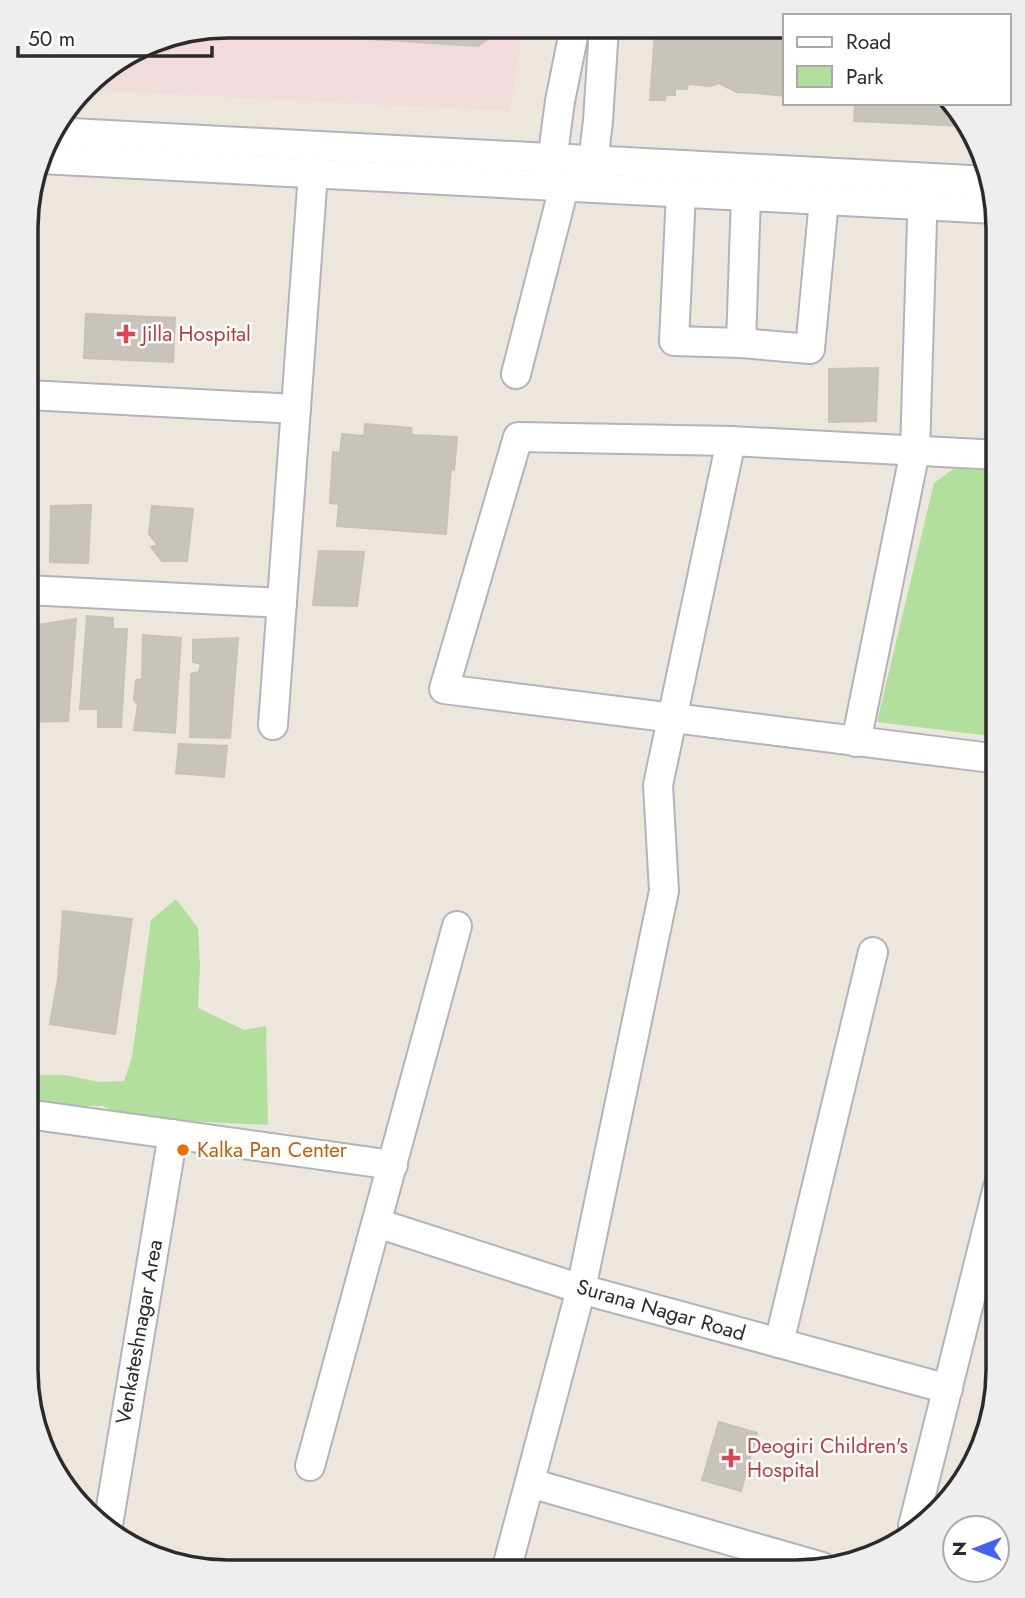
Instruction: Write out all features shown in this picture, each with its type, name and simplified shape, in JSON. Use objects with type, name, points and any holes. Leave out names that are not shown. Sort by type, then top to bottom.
[{"type":"street","points":[[570,176],[560,101],[573,38]]},
{"type":"street","points":[[516,374],[570,176],[601,38]]},
{"type":"street","points":[[64,133],[570,176],[681,193],[824,200],[923,192],[981,182]]},
{"type":"street","points":[[52,160],[313,173],[570,176],[923,192],[985,207]]},
{"type":"street","points":[[273,725],[313,173]]},
{"type":"street","points":[[856,742],[915,451],[923,192]]},
{"type":"street","points":[[681,193],[674,341],[741,342],[810,349],[824,200]]},
{"type":"street","points":[[741,342],[746,196]]},
{"type":"street","points":[[39,395],[296,409]]},
{"type":"street","points":[[986,454],[732,441],[518,437],[444,689],[986,758]]},
{"type":"street","points":[[509,1560],[581,1289],[664,891],[658,785],[732,441]]},
{"type":"street","points":[[39,591],[282,603]]},
{"type":"street","points":[[310,1466],[457,926]]},
{"type":"street","points":[[779,1343],[873,952]]},
{"type":"street","points":[[39,1116],[393,1165]]},
{"type":"street","name":"Venkateshnagar Area","points":[[109,1517],[173,1134]]},
{"type":"street","name":"Surana Nagar Road","points":[[377,1223],[581,1289],[948,1389]]},
{"type":"street","points":[[916,1516],[986,1235]]},
{"type":"street","points":[[530,1483],[798,1560]]},
{"type":"shaded area","points":[[521,38],[510,111],[98,91],[144,58],[203,40]]},
{"type":"green space","points":[[960,464],[986,469],[986,735],[877,722],[934,483]]},
{"type":"green space","points":[[176,899],[198,928],[198,1008],[244,1030],[266,1026],[268,1125],[126,1118],[103,1106],[45,1106],[39,1102],[39,1075],[65,1075],[99,1082],[124,1081],[132,1057],[151,920]]},
{"type":"building","points":[[354,38],[489,38],[478,46]]},
{"type":"building","points":[[654,38],[761,39],[758,93],[736,92],[719,83],[710,86],[688,84],[687,89],[662,88],[663,61],[653,60]]},
{"type":"building","points":[[761,39],[783,39],[783,96],[758,93]]},
{"type":"building","points":[[653,61],[663,61],[662,88],[675,88],[675,95],[666,95],[665,100],[650,100]]},
{"type":"building","points":[[855,105],[940,105],[956,126],[854,121]]},
{"type":"building","points":[[86,314],[175,318],[173,362],[84,358]]},
{"type":"building","points":[[878,368],[876,421],[829,422],[829,369]]},
{"type":"building","points":[[365,424],[411,428],[412,435],[457,437],[454,470],[451,468],[446,534],[337,526],[339,504],[330,503],[333,452],[340,453],[342,434],[364,436]]},
{"type":"building","points":[[91,505],[88,563],[50,562],[51,506]]},
{"type":"building","points":[[152,506],[193,509],[187,561],[162,561],[151,547],[158,545],[149,534]]},
{"type":"building","points":[[319,551],[364,552],[357,606],[313,605]]},
{"type":"building","points":[[87,616],[113,618],[113,629],[127,629],[121,727],[98,727],[98,709],[80,709]]},
{"type":"building","points":[[76,619],[68,721],[39,722],[39,625]]},
{"type":"building","points":[[143,635],[181,638],[175,733],[134,730],[138,705],[134,700],[136,680],[142,679]]},
{"type":"building","points":[[238,638],[230,738],[190,737],[191,674],[199,672],[201,664],[193,662],[193,640]]},
{"type":"building","points":[[179,744],[227,746],[224,777],[176,773]]},
{"type":"building","points":[[63,911],[132,919],[115,1034],[50,1024],[58,979]]},
{"type":"building","points":[[719,1422],[757,1433],[741,1491],[702,1480]]},
{"type":"place","name":"Jilla Hospital","points":[[126,334]]},
{"type":"place","name":"Kalka Pan Center","points":[[183,1150]]},
{"type":"place","name":"Deogiri Children's Hospital","points":[[731,1458]]}]
